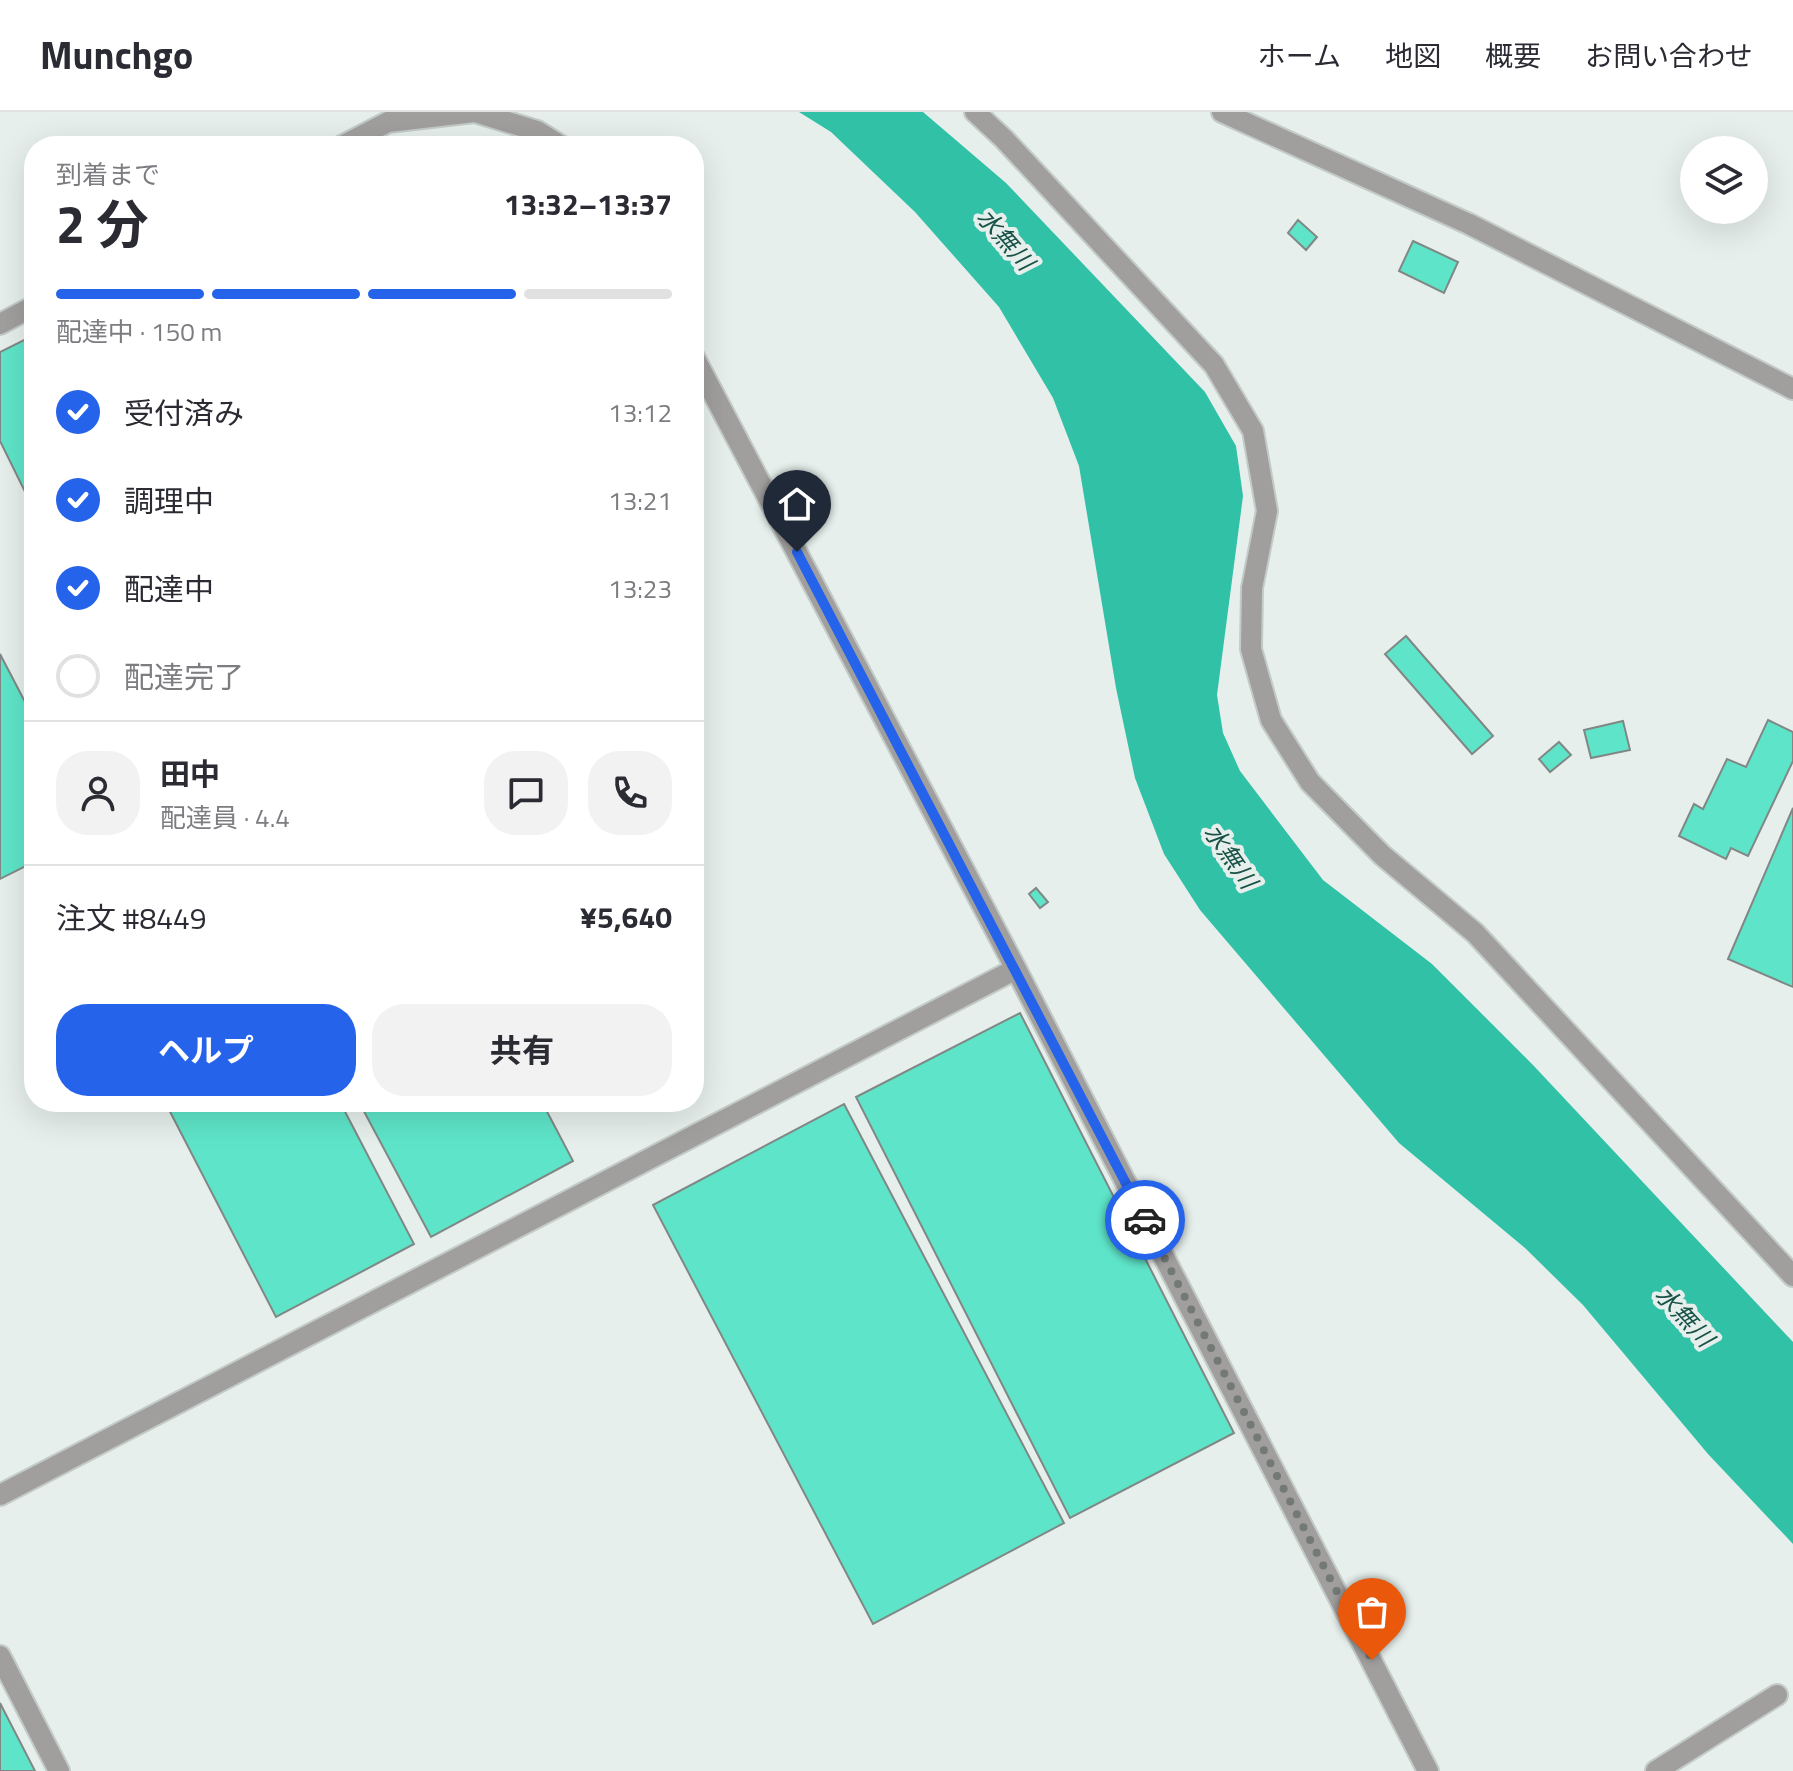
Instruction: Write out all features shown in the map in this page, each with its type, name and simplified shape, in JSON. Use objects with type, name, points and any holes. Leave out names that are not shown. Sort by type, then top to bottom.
[{"type":"street","points":[[361,136],[388,122],[474,112],[545,136]]},
{"type":"street","points":[[975,112],[1004,139],[1214,365],[1253,431],[1267,511],[1252,588],[1251,649],[1271,720],[1310,782],[1382,855],[1475,933],[1793,1276]]},
{"type":"street","points":[[1222,112],[1469,224],[1793,389]]},
{"type":"street","points":[[0,324],[24,311]]},
{"type":"street","points":[[704,376],[1016,969],[1428,1771]]},
{"type":"street","points":[[0,1495],[1016,969]]},
{"type":"street","points":[[0,1656],[59,1771]]},
{"type":"street","points":[[1656,1771],[1777,1695]]},
{"type":"water","name":"水無川","points":[[799,112],[923,112],[1006,183],[1205,392],[1236,446],[1243,496],[1217,695],[1223,733],[1240,771],[1323,880],[1432,964],[1532,1064],[1793,1342],[1793,1544],[1708,1454],[1583,1305],[1525,1248],[1399,1143],[1200,910],[1164,854],[1135,778],[1116,688],[1079,466],[1053,398],[999,307],[915,212],[831,132]]},
{"type":"building","points":[[1298,220],[1317,237],[1306,250],[1288,233]]},
{"type":"building","points":[[1413,241],[1458,262],[1444,293],[1399,271]]},
{"type":"building","points":[[24,340],[24,490],[0,441],[0,352]]},
{"type":"building","points":[[1406,636],[1493,736],[1472,754],[1385,654]]},
{"type":"building","points":[[0,654],[24,700],[24,867],[0,879]]},
{"type":"building","points":[[1768,720],[1793,732],[1793,761],[1748,856],[1731,848],[1726,859],[1679,836],[1694,804],[1703,809],[1727,759],[1746,767]]},
{"type":"building","points":[[1623,721],[1630,750],[1591,758],[1584,730]]},
{"type":"building","points":[[1559,742],[1571,755],[1550,772],[1539,759]]},
{"type":"building","points":[[1793,808],[1793,987],[1728,959]]},
{"type":"building","points":[[1036,888],[1048,902],[1040,908],[1029,894]]},
{"type":"building","points":[[1020,1013],[1234,1433],[1070,1518],[856,1097]]},
{"type":"building","points":[[844,1104],[1064,1523],[873,1624],[653,1205]]},
{"type":"building","points":[[170,1112],[345,1112],[414,1244],[276,1317]]},
{"type":"building","points":[[364,1112],[547,1112],[573,1161],[431,1237]]},
{"type":"building","points":[[0,1703],[35,1771],[0,1771]]},
{"type":"way so far","points":[[1145,1220],[1372,1660]]},
{"type":"route","points":[[797,552],[1145,1220]]}]
